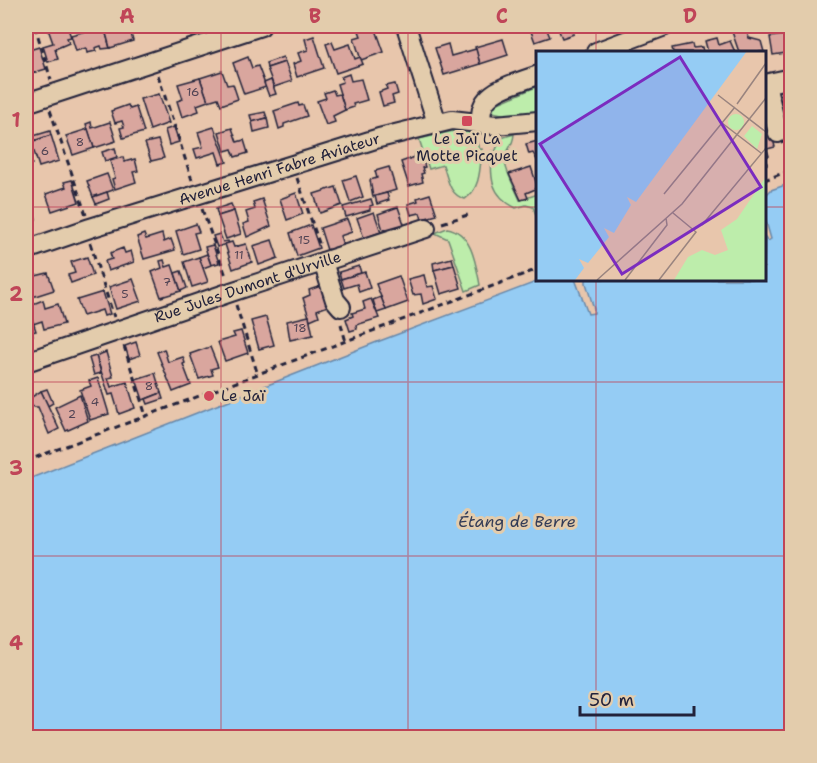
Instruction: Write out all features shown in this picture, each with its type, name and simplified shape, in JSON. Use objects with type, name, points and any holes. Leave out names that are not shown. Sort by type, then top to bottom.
[{"type":"street","points":[[26,103],[261,26]]},
{"type":"street","points":[[406,26],[437,123]]},
{"type":"street","points":[[599,51],[665,26]]},
{"type":"street","points":[[482,124],[480,114],[489,96],[536,76]]},
{"type":"street","points":[[766,84],[792,78]]},
{"type":"street","points":[[766,88],[778,133]]},
{"type":"street","name":"Avenue Henri Fabre Aviateur","points":[[26,250],[379,138],[437,123],[460,120],[508,125],[536,121]]},
{"type":"street","name":"Rue Jules Dumont d'Urville","points":[[26,362],[426,228]]},
{"type":"street","points":[[323,262],[335,300],[341,307]]},
{"type":"path","points":[[35,26],[50,95],[90,228]]},
{"type":"path","points":[[154,61],[258,375]]},
{"type":"path","points":[[292,165],[323,256],[323,262]]},
{"type":"path","points":[[766,180],[792,170]]},
{"type":"path","points":[[426,228],[471,214]]},
{"type":"path","points":[[26,461],[536,270]]},
{"type":"green space","points":[[536,87],[536,113],[506,115],[493,112],[491,110],[496,104]]},
{"type":"green space","points":[[462,129],[472,134],[479,149],[482,149],[477,183],[465,199],[452,190],[443,165],[429,169],[419,139]]},
{"type":"green space","points":[[514,134],[505,157],[506,169],[520,200],[536,195],[536,215],[533,207],[526,205],[516,208],[507,203],[496,191],[491,169],[492,151],[495,152],[501,138]]},
{"type":"green space","points":[[447,228],[462,236],[467,243],[474,259],[480,285],[466,291],[448,239],[435,233]]},
{"type":"water","name":"Étang de Berre","points":[[791,183],[791,737],[26,737],[26,480],[541,280],[575,280],[588,314],[594,313],[594,309],[586,280],[766,280],[766,238],[768,241],[771,239],[766,222],[766,195],[771,190]]},
{"type":"building","points":[[67,26],[71,37],[67,38],[69,43],[55,49],[58,59],[48,62],[43,46],[53,43],[48,29]]},
{"type":"building","points":[[104,26],[110,48],[102,49],[101,46],[95,48],[96,51],[87,53],[86,48],[76,51],[71,35]]},
{"type":"building","points":[[104,26],[129,26],[133,41],[110,48]]},
{"type":"building","points":[[529,26],[549,26],[550,29],[547,30],[550,37],[535,42]]},
{"type":"building","points":[[557,26],[571,26],[574,34],[562,38]]},
{"type":"building","points":[[730,26],[745,26],[749,38],[761,41],[764,51],[739,51]]},
{"type":"building","points":[[375,27],[384,52],[361,60],[354,38],[361,36],[359,31]]},
{"type":"building","points":[[792,34],[792,52],[773,55],[770,37]]},
{"type":"building","points":[[314,36],[324,68],[297,77],[293,64],[301,61],[298,53],[308,50],[305,39]]},
{"type":"building","points":[[717,38],[719,45],[730,41],[735,51],[708,51],[705,41]]},
{"type":"building","points":[[503,39],[508,55],[480,64],[475,47]]},
{"type":"building","points":[[332,42],[335,49],[350,44],[355,59],[360,57],[363,64],[336,73],[326,44]]},
{"type":"building","points":[[448,44],[451,56],[476,49],[480,64],[444,75],[435,48]]},
{"type":"building","points":[[692,44],[693,48],[702,47],[703,51],[673,51],[672,48]]},
{"type":"building","points":[[39,47],[46,69],[26,75],[26,51]]},
{"type":"building","points":[[248,57],[252,68],[258,66],[266,87],[244,94],[233,63]]},
{"type":"building","points":[[283,57],[285,62],[267,68],[266,63]]},
{"type":"building","points":[[285,62],[292,81],[274,87],[267,68]]},
{"type":"building","points":[[222,71],[227,85],[233,84],[238,99],[221,105],[218,98],[208,101],[200,78]]},
{"type":"building","points":[[349,74],[351,81],[361,79],[367,100],[353,104],[354,107],[345,110],[337,84],[343,82],[341,77]]},
{"type":"building","points":[[200,78],[208,101],[197,105],[199,111],[182,117],[177,101],[183,99],[178,84]]},
{"type":"building","points":[[271,80],[276,94],[269,96],[264,83]]},
{"type":"building","points":[[395,84],[398,94],[392,96],[394,103],[383,106],[379,92],[387,89],[386,86]]},
{"type":"building","points":[[333,90],[335,95],[340,94],[345,110],[333,116],[335,122],[326,125],[317,101],[326,98],[324,93]]},
{"type":"building","points":[[159,94],[169,123],[150,130],[140,99]]},
{"type":"building","points":[[788,94],[788,99],[792,98],[792,115],[785,117],[779,95]]},
{"type":"building","points":[[298,103],[299,106],[303,105],[307,116],[284,124],[284,127],[279,129],[274,111]]},
{"type":"building","points":[[128,105],[130,109],[136,107],[144,132],[123,138],[120,128],[124,127],[122,121],[115,123],[111,111]]},
{"type":"building","points":[[265,112],[267,118],[252,122],[250,115]]},
{"type":"building","points":[[267,118],[269,128],[254,132],[252,122]]},
{"type":"building","points":[[91,122],[92,128],[110,122],[116,141],[94,148],[86,124]]},
{"type":"building","points":[[174,127],[179,142],[169,145],[165,130]]},
{"type":"building","points":[[214,127],[227,162],[220,164],[216,152],[197,158],[194,149],[203,147],[198,132]]},
{"type":"building","points":[[232,128],[237,142],[244,140],[248,153],[235,157],[232,149],[225,151],[219,132]]},
{"type":"building","points":[[88,129],[94,148],[73,155],[66,136]]},
{"type":"building","points":[[50,131],[51,135],[31,142],[30,137]]},
{"type":"building","points":[[766,132],[768,132],[769,136],[772,135],[775,147],[767,149],[769,156],[766,156]]},
{"type":"building","points":[[51,135],[59,161],[39,167],[31,142]]},
{"type":"building","points":[[158,140],[164,158],[151,161],[145,143]]},
{"type":"building","points":[[536,142],[536,158],[533,153],[529,154],[526,144]]},
{"type":"building","points":[[26,143],[32,164],[26,166]]},
{"type":"building","points":[[115,148],[117,157],[105,161],[102,152]]},
{"type":"building","points":[[420,153],[425,167],[422,168],[424,173],[421,174],[423,182],[409,186],[401,162]]},
{"type":"building","points":[[123,157],[124,162],[135,159],[138,171],[133,172],[136,182],[115,189],[112,179],[115,178],[110,161]]},
{"type":"building","points":[[389,167],[396,190],[373,197],[370,180],[377,178],[375,171]]},
{"type":"building","points":[[531,167],[536,189],[526,193],[528,198],[521,200],[509,174]]},
{"type":"building","points":[[107,174],[113,190],[93,197],[87,181]]},
{"type":"building","points":[[356,176],[363,197],[350,202],[343,180]]},
{"type":"building","points":[[72,180],[79,202],[52,211],[46,194],[66,187],[64,182]]},
{"type":"building","points":[[336,187],[342,205],[320,213],[314,194]]},
{"type":"building","points":[[107,192],[109,199],[96,204],[93,197]]},
{"type":"building","points":[[296,193],[303,214],[287,220],[280,199]]},
{"type":"building","points":[[387,193],[389,200],[377,204],[375,196]]},
{"type":"building","points":[[430,194],[437,215],[422,219],[420,213],[411,215],[408,204]]},
{"type":"building","points":[[29,196],[36,219],[26,222],[26,197]]},
{"type":"building","points":[[262,199],[271,226],[247,237],[243,224],[249,222],[246,212],[255,209],[253,202]]},
{"type":"building","points":[[371,199],[373,205],[370,206],[370,210],[346,217],[343,207]]},
{"type":"building","points":[[231,204],[234,211],[218,216],[216,209]]},
{"type":"building","points":[[398,207],[404,224],[383,230],[378,214]]},
{"type":"building","points":[[234,211],[241,234],[226,239],[218,216]]},
{"type":"building","points":[[374,212],[381,232],[364,238],[357,218]]},
{"type":"building","points":[[347,219],[352,232],[340,236],[343,245],[327,250],[320,228]]},
{"type":"building","points":[[196,224],[199,232],[194,233],[199,249],[183,254],[176,231]]},
{"type":"building","points":[[311,225],[319,248],[297,256],[290,233]]},
{"type":"building","points":[[144,234],[146,239],[162,234],[164,242],[171,239],[175,250],[144,259],[137,237]]},
{"type":"building","points":[[220,234],[223,242],[228,241],[229,243],[217,247],[213,236]]},
{"type":"building","points":[[272,240],[278,258],[259,265],[253,246]]},
{"type":"building","points":[[232,242],[234,247],[246,244],[252,262],[233,269],[225,244]]},
{"type":"building","points":[[213,245],[219,263],[211,265],[205,247]]},
{"type":"building","points":[[123,248],[125,253],[131,251],[134,262],[108,271],[105,261],[112,259],[110,253]]},
{"type":"building","points":[[207,254],[211,265],[203,268],[199,257]]},
{"type":"building","points":[[87,257],[93,275],[71,283],[68,275],[75,273],[71,262]]},
{"type":"building","points":[[199,257],[208,282],[192,287],[184,262]]},
{"type":"building","points":[[452,258],[454,265],[434,270],[433,263]]},
{"type":"building","points":[[164,260],[166,267],[172,265],[181,291],[161,297],[152,272],[162,268],[160,261]]},
{"type":"building","points":[[454,265],[461,288],[441,294],[434,270]]},
{"type":"building","points":[[359,266],[361,273],[341,279],[339,272]]},
{"type":"building","points":[[181,271],[187,288],[181,291],[175,273]]},
{"type":"building","points":[[365,272],[370,288],[359,292],[357,284],[344,288],[341,279]]},
{"type":"building","points":[[48,273],[54,290],[26,299],[26,280],[28,279],[29,283],[33,282],[31,277]]},
{"type":"building","points":[[424,275],[427,287],[433,286],[437,299],[423,304],[421,294],[413,295],[408,279]]},
{"type":"building","points":[[399,276],[408,302],[386,310],[376,284]]},
{"type":"building","points":[[133,279],[141,301],[116,309],[109,287]]},
{"type":"building","points":[[321,286],[328,306],[317,310],[319,316],[310,320],[303,298],[310,295],[309,290]]},
{"type":"building","points":[[103,292],[110,314],[104,316],[102,310],[83,316],[77,300]]},
{"type":"building","points":[[381,297],[386,310],[377,313],[373,300]]},
{"type":"building","points":[[371,299],[379,318],[356,325],[357,329],[350,331],[346,319],[353,316],[352,313],[365,309],[363,302]]},
{"type":"building","points":[[43,300],[45,308],[58,304],[64,324],[44,329],[42,321],[33,324],[28,306]]},
{"type":"building","points":[[29,310],[36,331],[26,338],[26,311]]},
{"type":"building","points":[[309,316],[313,335],[290,340],[287,321]]},
{"type":"building","points":[[266,317],[274,345],[259,349],[251,321]]},
{"type":"building","points":[[241,331],[248,353],[225,361],[218,342],[235,337],[233,333]]},
{"type":"building","points":[[136,342],[140,355],[129,359],[125,346]]},
{"type":"building","points":[[210,347],[218,367],[211,369],[213,375],[199,379],[190,354]]},
{"type":"building","points":[[164,349],[168,362],[183,357],[185,363],[183,364],[191,385],[173,392],[157,352]]},
{"type":"building","points":[[106,352],[113,377],[108,378],[111,387],[127,382],[135,408],[119,414],[113,394],[109,395],[96,356]]},
{"type":"building","points":[[96,356],[101,373],[94,375],[89,358]]},
{"type":"building","points":[[155,373],[161,393],[143,400],[136,379]]},
{"type":"building","points":[[98,378],[109,414],[90,420],[80,390],[91,386],[89,381]]},
{"type":"building","points":[[47,389],[53,403],[48,406],[41,391]]},
{"type":"building","points":[[41,391],[59,429],[49,434],[38,407],[30,403],[30,398]]},
{"type":"building","points":[[161,393],[163,399],[148,404],[146,399]]},
{"type":"building","points":[[80,395],[88,421],[66,431],[55,407]]},
{"type":"place","name":"Le Jaï La Motte Picquet","points":[[467,121]]},
{"type":"place","name":"Le Jaï","points":[[209,396]]}]
